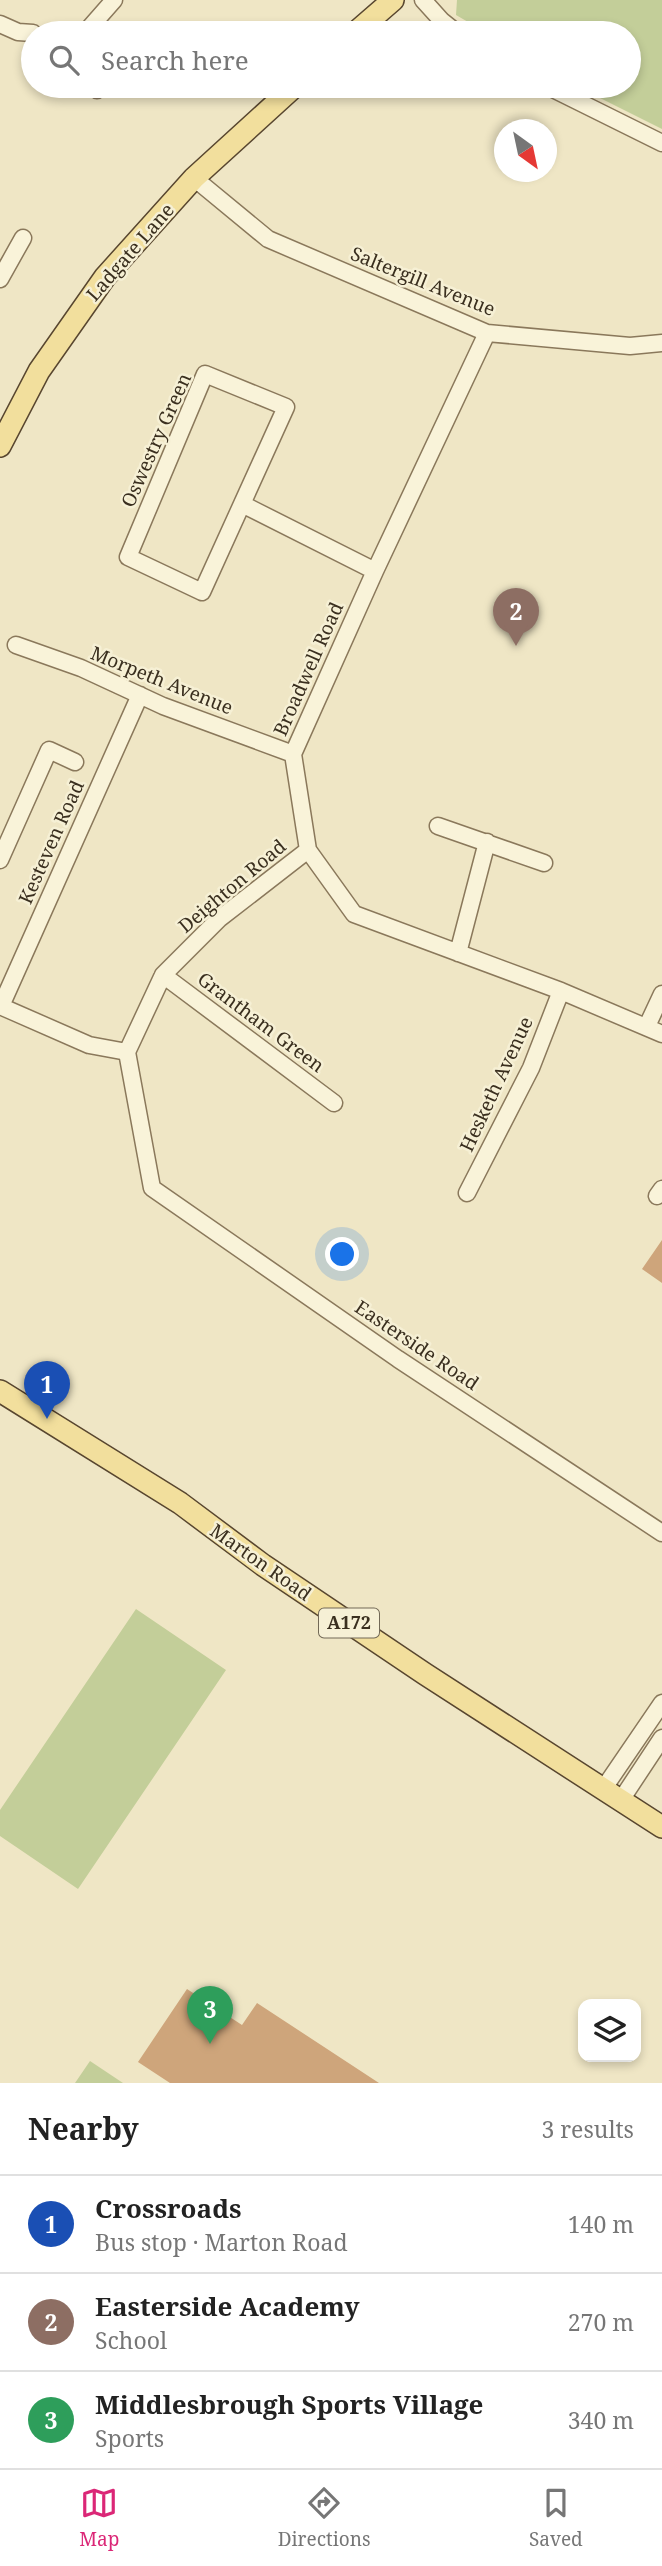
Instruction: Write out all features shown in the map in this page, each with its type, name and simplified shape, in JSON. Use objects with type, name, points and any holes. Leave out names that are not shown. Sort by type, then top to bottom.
[{"type":"main road","points":[[369,21],[393,0]]},
{"type":"main road","name":"Ladgate Lane","points":[[0,446],[39,371],[105,276],[194,178],[282,98]]},
{"type":"main road","name":"Marton Road","points":[[0,1391],[180,1503],[275,1573],[425,1674],[662,1827]]},
{"type":"street","points":[[96,21],[114,0]]},
{"type":"street","points":[[424,0],[441,21]]},
{"type":"street","points":[[0,24],[21,32]]},
{"type":"street","points":[[571,98],[662,143]]},
{"type":"street","name":"Saltergill Avenue","points":[[194,178],[268,239],[488,333],[630,346],[662,343]]},
{"type":"street","points":[[0,279],[23,238]]},
{"type":"street","name":"Broadwell Road","points":[[488,333],[375,571],[293,754],[308,850],[354,914],[561,991],[662,1034]]},
{"type":"street","name":"Oswestry Green","points":[[205,374],[286,407],[242,504],[202,592],[128,557],[205,374]]},
{"type":"street","points":[[242,504],[375,571]]},
{"type":"street","name":"Morpeth Avenue","points":[[16,645],[81,668],[163,706],[293,754]]},
{"type":"street","name":"Kesteven Road","points":[[0,1006],[140,695]]},
{"type":"street","points":[[0,860],[49,750],[75,762]]},
{"type":"street","points":[[438,826],[544,863]]},
{"type":"street","points":[[458,953],[487,842]]},
{"type":"street","name":"Deighton Road","points":[[127,1052],[163,975],[219,919],[308,850]]},
{"type":"street","name":"Grantham Green","points":[[163,975],[334,1103]]},
{"type":"street","name":"Hesketh Avenue","points":[[467,1193],[531,1068],[561,991]]},
{"type":"street","points":[[647,1026],[662,994]]},
{"type":"street","points":[[0,1006],[89,1045],[127,1052]]},
{"type":"street","name":"Easterside Road","points":[[127,1052],[152,1188],[398,1359],[662,1533]]},
{"type":"street","points":[[612,1794],[662,1703]]},
{"type":"street","points":[[612,1794],[662,1738]]},
{"type":"green space","points":[[457,0],[662,0],[662,129],[600,98],[641,98],[641,21],[466,21],[456,15]]},
{"type":"green space","points":[[136,1609],[226,1670],[78,1889],[0,1836],[0,1810]]},
{"type":"green space","points":[[90,2061],[123,2083],[75,2083]]},
{"type":"building","points":[[662,1240],[662,1283],[642,1269]]},
{"type":"building","points":[[187,1989],[242,2025],[257,2003],[379,2083],[170,2083],[138,2062]]},
{"type":"place","name":"Easterside Academy","points":[[516,646]]},
{"type":"place","name":"Crossroads","points":[[47,1419]]},
{"type":"place","name":"Middlesbrough Sports Village","points":[[210,2044]]}]
